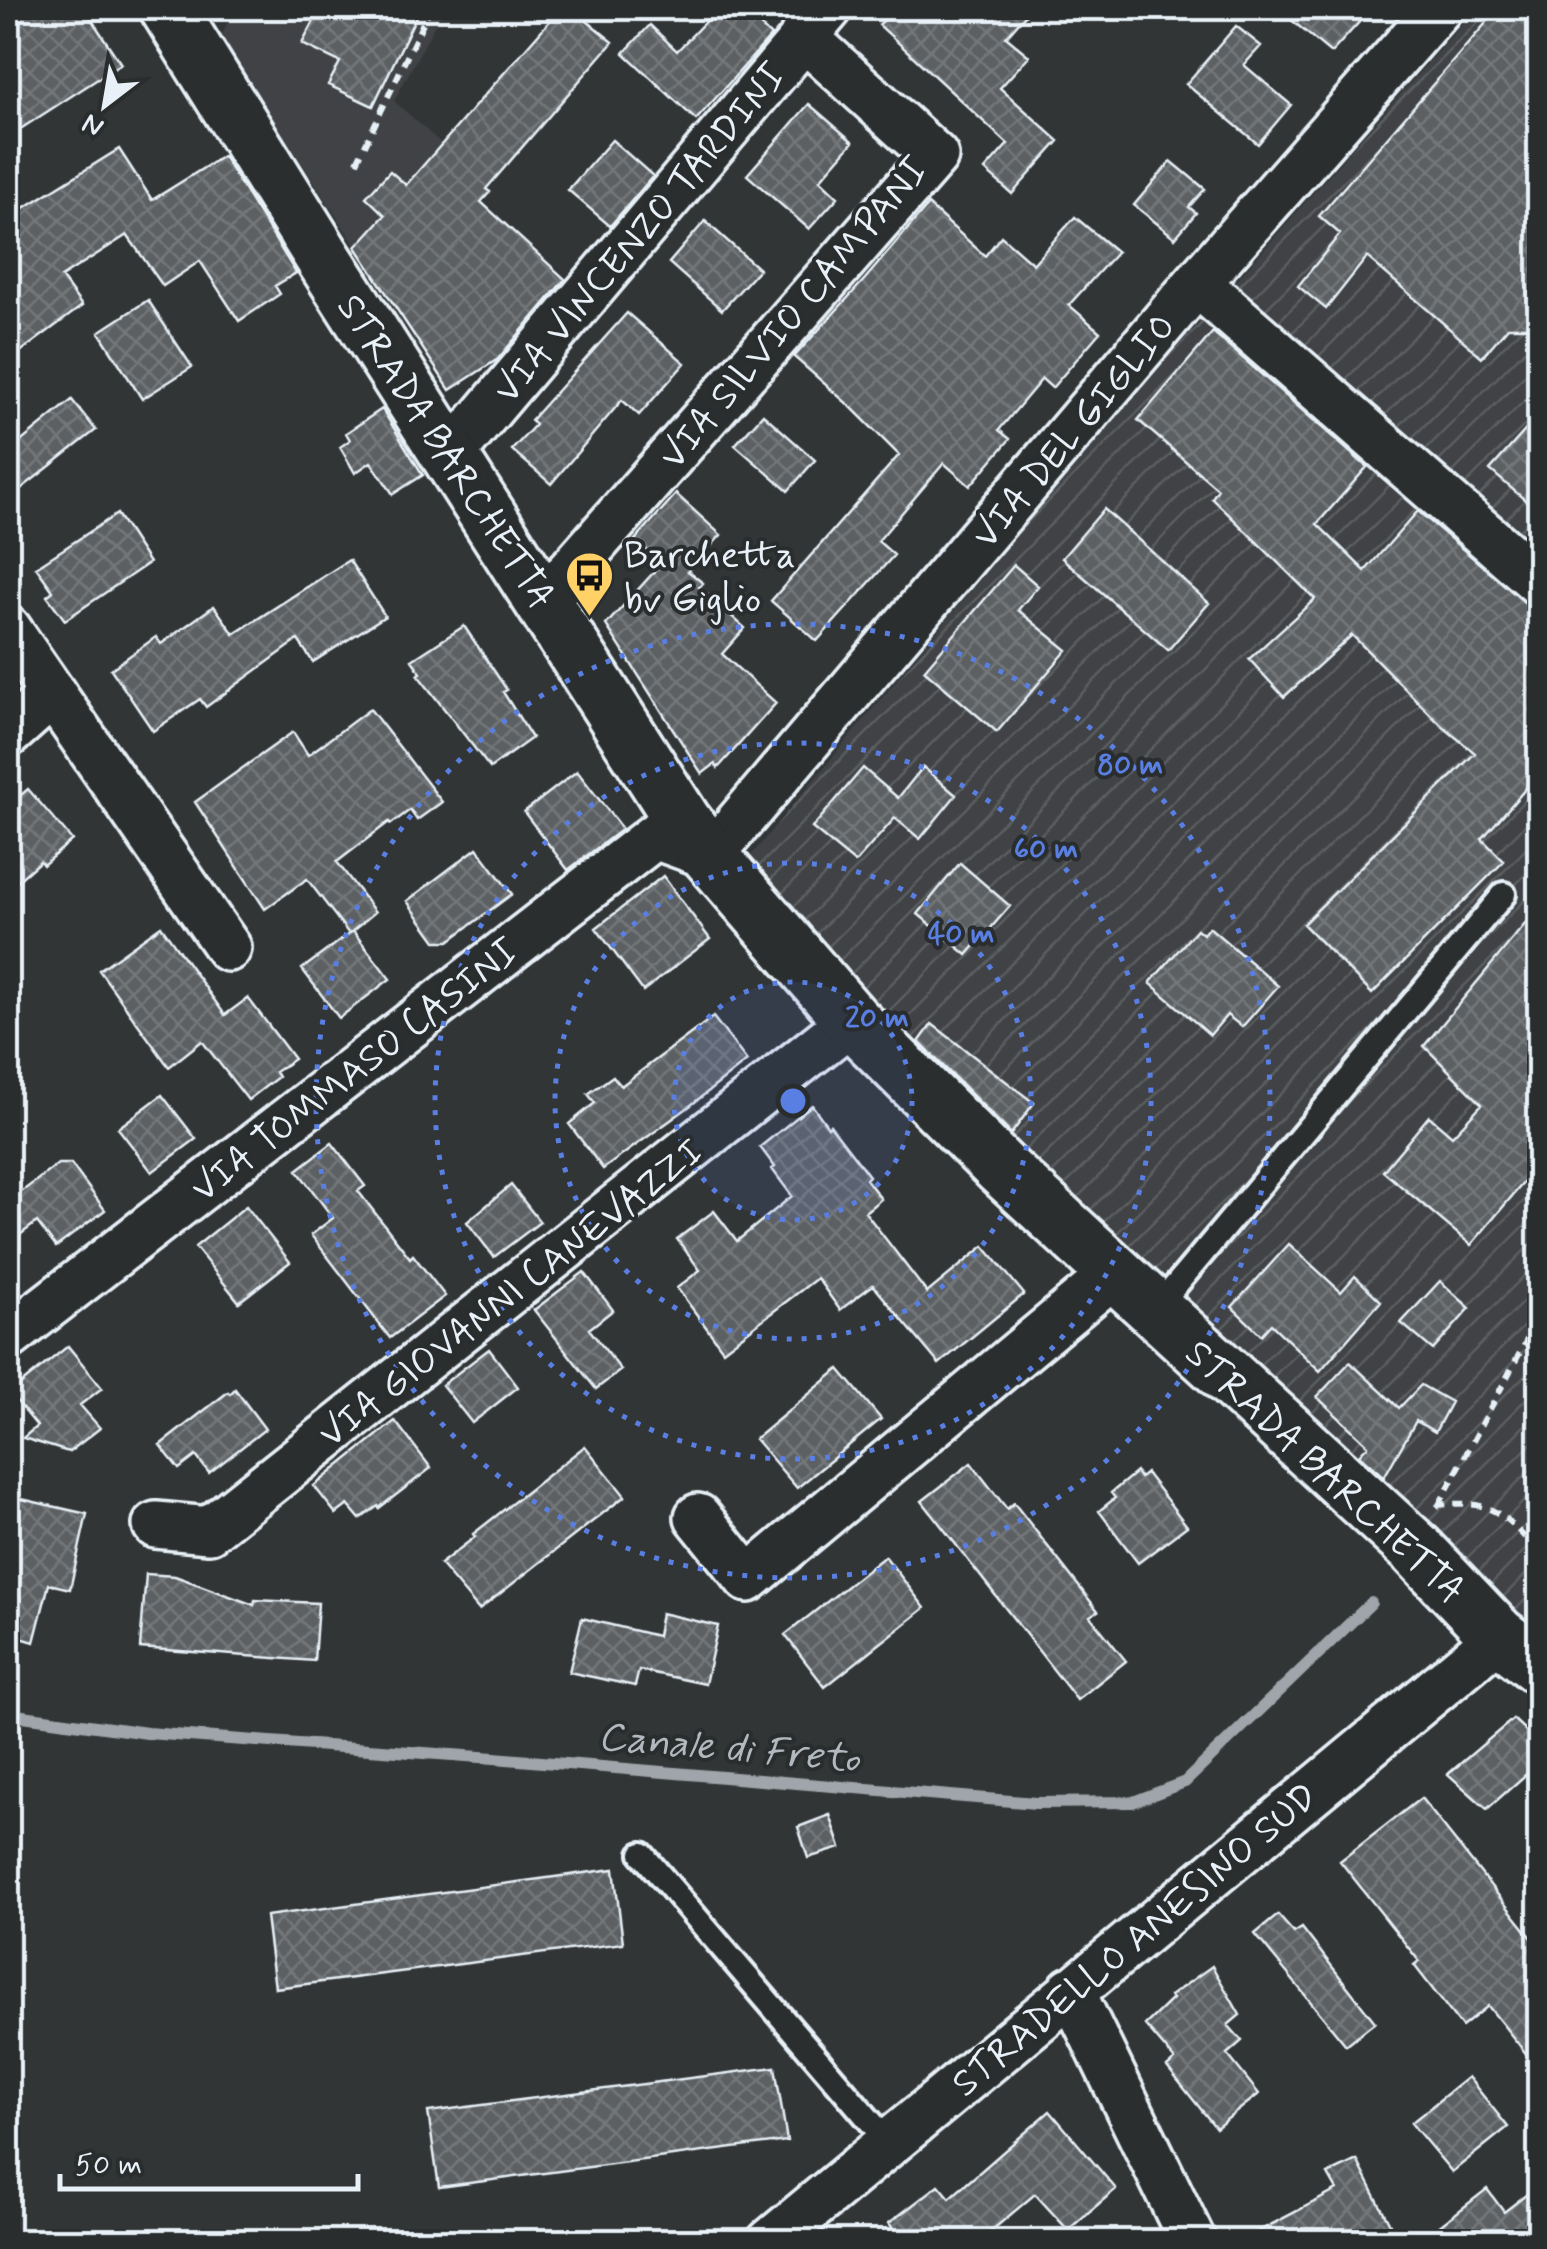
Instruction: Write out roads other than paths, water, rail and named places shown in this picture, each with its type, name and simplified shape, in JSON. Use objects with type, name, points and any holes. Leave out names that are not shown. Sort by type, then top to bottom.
[{"type":"street","name":"STRADA BARCHETTA","points":[[168,8],[542,602],[683,822],[710,856],[852,1020],[1114,1274],[1427,1527],[1518,1651]]},
{"type":"street","name":"VIA DEL GIGLIO","points":[[710,856],[1198,283],[1440,8]]},
{"type":"street","name":"VIA VINCENZO TARDINI","points":[[450,456],[816,22]]},
{"type":"street","name":"VIA SILVIO CAMPANI","points":[[542,602],[935,156],[816,22]]},
{"type":"street","points":[[1198,283],[1540,583]]},
{"type":"street","points":[[8,630],[228,948]]},
{"type":"street","points":[[8,734],[52,694]]},
{"type":"street","name":"VIA TOMMASO CASINI","points":[[8,1338],[655,836],[710,856]]},
{"type":"street","name":"VIA GIOVANNI CANEVAZZI","points":[[156,1525],[209,1530],[852,1020]]},
{"type":"street","points":[[698,1517],[748,1580],[1114,1274]]},
{"type":"street","name":"STRADELLO ANESINO SUD","points":[[770,2242],[1452,1676],[1518,1651]]},
{"type":"street","points":[[1071,1990],[1193,2242]]},
{"type":"lane","points":[[1155,1310],[1504,894]]},
{"type":"lane","points":[[642,1854],[889,2142]]},
{"type":"waterway","name":"Canale di Freto","points":[[8,1714],[147,1733],[1036,1803],[1133,1802],[1185,1782],[1371,1603]]},
{"type":"place","name":"Barchetta bv Giglio","points":[[589,618]]}]
